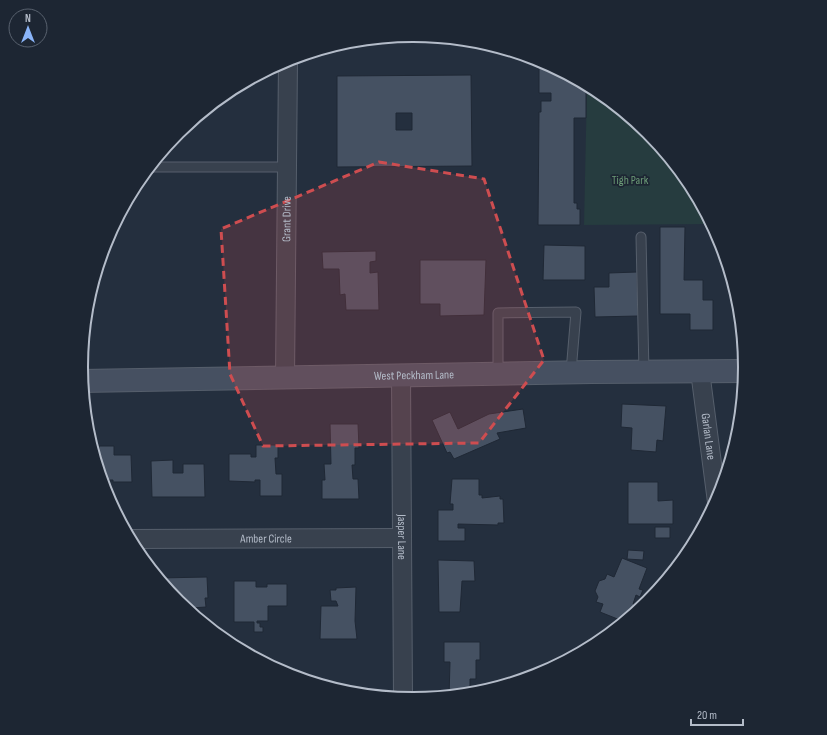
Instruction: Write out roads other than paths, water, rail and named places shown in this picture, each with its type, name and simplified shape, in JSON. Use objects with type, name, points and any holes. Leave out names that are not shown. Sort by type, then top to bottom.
[{"type":"street","name":"Grant Drive","points":[[286,378],[288,68]]},
{"type":"street","name":"Garlan Lane","points":[[700,371],[715,489]]},
{"type":"street","name":"West Peckham Lane","points":[[89,381],[498,373],[739,371]]},
{"type":"street","name":"Jasper Lane","points":[[401,375],[403,692]]},
{"type":"street","name":"Amber Circle","points":[[137,539],[402,538]]},
{"type":"lane","points":[[157,167],[287,167]]},
{"type":"lane","points":[[641,237],[644,372]]},
{"type":"lane","points":[[498,373],[498,313],[576,312],[571,372]]},
{"type":"park label","name":"Tigh Park","points":[[630,180]]}]
